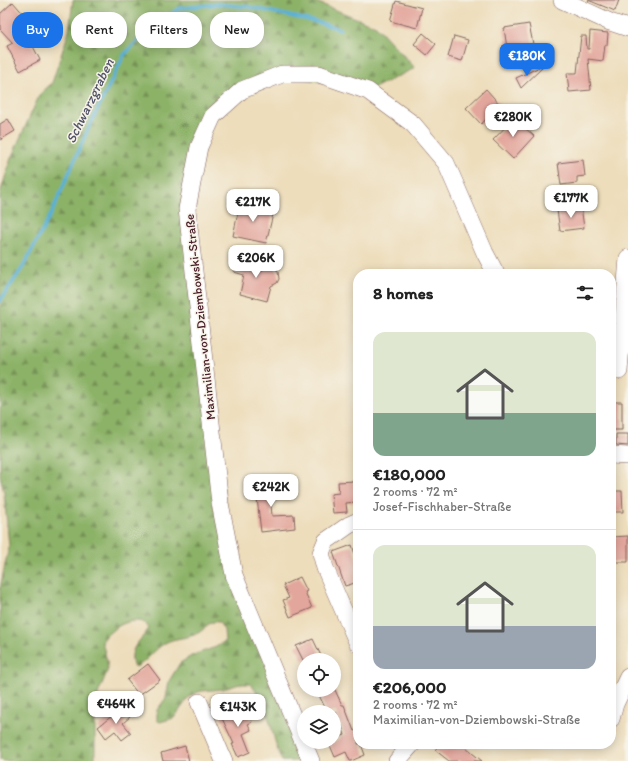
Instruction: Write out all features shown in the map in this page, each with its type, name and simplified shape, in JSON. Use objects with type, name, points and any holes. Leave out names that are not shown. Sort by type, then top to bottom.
[{"type":"street","points":[[562,0],[610,22],[628,28]]},
{"type":"street","name":"Maximilian-von-Dziembowski-Straße","points":[[311,761],[234,575],[220,503],[187,209],[199,146],[213,116],[242,90],[282,74],[319,74],[368,91],[413,124],[446,163],[494,269]]},
{"type":"street","points":[[619,370],[628,258]]},
{"type":"street","points":[[616,455],[628,456]]},
{"type":"street","points":[[353,523],[326,541],[321,553],[325,568],[353,632]]},
{"type":"street","points":[[616,701],[628,677]]},
{"type":"street","points":[[199,702],[224,761]]},
{"type":"green space","points":[[73,0],[311,0],[376,26],[415,68],[368,91],[282,74],[213,116],[188,203],[234,575],[297,740],[297,749],[300,749],[305,761],[282,761],[266,710],[257,692],[250,684],[240,684],[223,689],[195,693],[189,697],[174,718],[160,722],[157,720],[157,710],[166,698],[169,681],[180,663],[193,655],[216,647],[225,641],[224,630],[219,622],[212,622],[194,635],[165,643],[144,662],[136,667],[133,666],[132,654],[136,645],[149,628],[144,623],[138,621],[124,623],[117,627],[102,642],[108,669],[98,694],[95,711],[95,761],[0,760],[0,588],[9,546],[4,493],[0,475],[0,194],[11,158],[40,94],[52,83],[69,31],[71,16],[71,48],[127,48],[127,12],[71,12]]},
{"type":"building","points":[[588,0],[619,0],[615,11]]},
{"type":"building","points":[[396,1],[422,8],[417,28],[390,21]]},
{"type":"building","points":[[13,2],[22,12],[12,12],[12,42],[0,29],[0,14]]},
{"type":"building","points":[[529,24],[533,44],[524,45],[526,53],[511,56],[509,48],[507,48],[504,28]]},
{"type":"building","points":[[590,31],[608,33],[603,61],[588,59],[591,90],[569,92],[567,73],[577,73],[581,36],[586,36],[587,49],[589,49]]},
{"type":"building","points":[[423,33],[436,44],[427,55],[414,44]]},
{"type":"building","points":[[454,36],[468,40],[462,61],[448,57]]},
{"type":"building","points":[[12,44],[12,48],[34,48],[40,60],[20,71],[7,46]]},
{"type":"building","points":[[542,66],[543,67],[521,88],[516,78]]},
{"type":"building","points":[[486,89],[501,106],[481,124],[466,108]]},
{"type":"building","points":[[514,118],[534,136],[513,159],[493,140]]},
{"type":"building","points":[[8,119],[15,131],[0,140],[0,124]]},
{"type":"building","points":[[583,160],[585,176],[577,177],[577,183],[561,185],[558,163]]},
{"type":"building","points":[[240,203],[274,210],[266,243],[233,236]]},
{"type":"building","points":[[581,206],[584,228],[560,231],[557,210]]},
{"type":"building","points":[[240,249],[252,269],[262,270],[268,266],[275,267],[278,272],[279,279],[277,283],[271,286],[267,301],[240,294],[244,275],[234,272]]},
{"type":"building","points":[[616,402],[622,402],[622,430],[616,430]]},
{"type":"building","points":[[616,434],[628,434],[628,446],[616,445]]},
{"type":"building","points":[[277,479],[278,492],[270,492],[272,516],[294,515],[295,528],[261,532],[255,481]]},
{"type":"building","points":[[353,481],[353,502],[346,503],[347,512],[333,513],[331,494],[339,493],[338,482]]},
{"type":"building","points":[[616,491],[622,491],[623,512],[616,512]]},
{"type":"building","points":[[628,536],[628,562],[616,562],[616,537]]},
{"type":"building","points":[[352,545],[353,584],[345,586],[333,552]]},
{"type":"building","points":[[300,577],[307,591],[305,592],[312,608],[290,617],[283,600],[289,598],[283,585]]},
{"type":"building","points":[[313,639],[320,653],[300,653],[296,646]]},
{"type":"building","points":[[148,664],[160,680],[139,695],[127,680]]},
{"type":"building","points":[[320,697],[338,697],[342,705],[344,705],[353,728],[353,749],[363,749],[365,755],[351,761],[346,752],[335,757],[332,749],[341,749],[341,737],[345,735],[341,725],[341,705],[324,705]]},
{"type":"building","points":[[241,704],[244,712],[247,711],[252,722],[248,724],[251,730],[243,734],[250,752],[238,757],[232,744],[234,744],[220,714]]},
{"type":"building","points":[[122,708],[130,717],[123,723],[131,733],[122,740],[115,731],[106,738],[98,727]]},
{"type":"building","points":[[185,746],[189,761],[163,761],[161,753]]},
{"type":"building","points":[[467,749],[482,761],[449,761],[435,750]]},
{"type":"waterway","name":"Schwarzgraben","points":[[0,301],[23,267],[52,212],[89,127],[124,55],[153,25],[180,8],[218,4],[250,7],[317,22],[340,29]]}]
